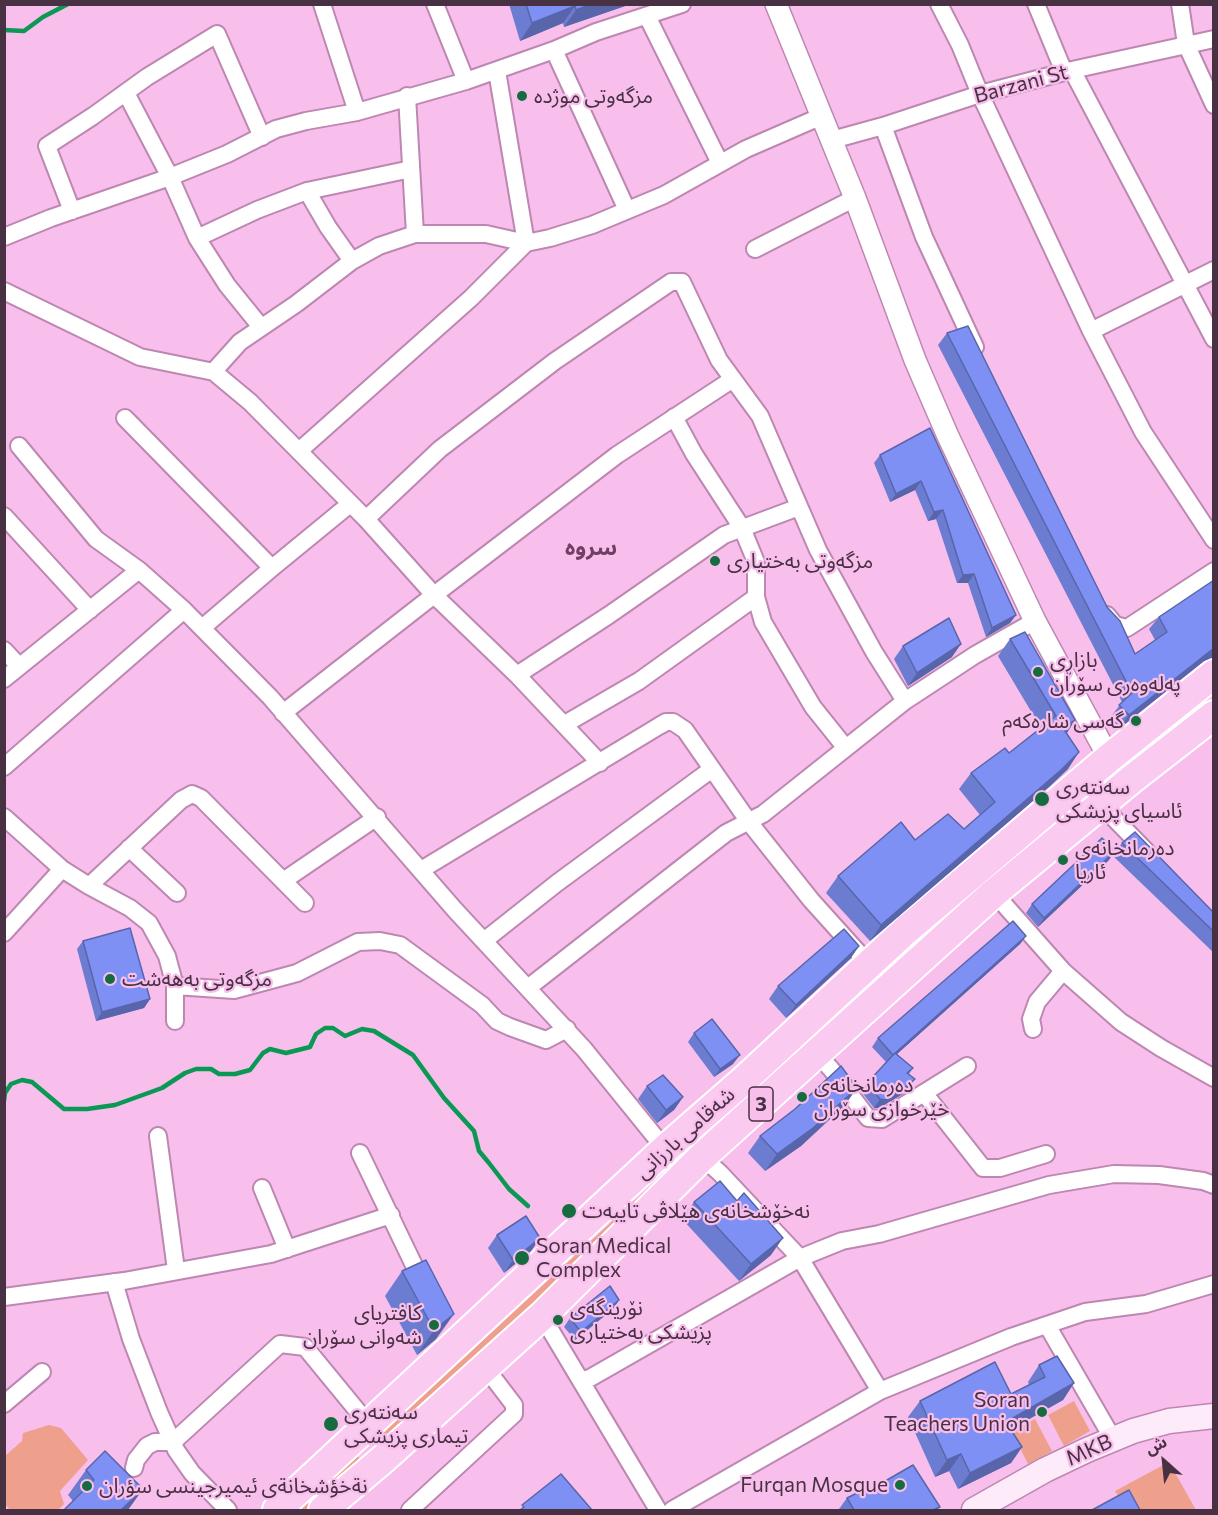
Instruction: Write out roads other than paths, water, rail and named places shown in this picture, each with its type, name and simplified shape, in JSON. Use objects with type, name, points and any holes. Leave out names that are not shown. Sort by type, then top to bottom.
[{"type":"highway","name":"شەقامی بارزانی","points":[[277,1510],[363,1431],[449,1338],[744,1080],[868,964],[1109,758],[1214,674]]},
{"type":"highway","name":"شەقامی بارزانی","points":[[323,1510],[542,1316],[702,1157],[994,893],[1214,715]]},
{"type":"highway","points":[[363,1431],[381,1461]]},
{"type":"main road","name":"MKB","points":[[974,1510],[1037,1474],[1133,1431],[1169,1421],[1214,1416]]},
{"type":"street","points":[[322,4],[357,112]]},
{"type":"street","points":[[435,4],[466,81]]},
{"type":"street","points":[[4,237],[170,177],[227,154],[276,129],[357,112],[466,81],[554,50],[596,32],[682,4]]},
{"type":"street","points":[[776,4],[855,198],[915,360],[1035,621],[1109,758]]},
{"type":"street","points":[[939,4],[1091,331],[1143,432],[1208,520],[1214,540]]},
{"type":"street","points":[[1036,4],[1068,71],[1214,339]]},
{"type":"street","points":[[1180,4],[1186,44],[1214,105]]},
{"type":"street","points":[[647,16],[720,163]]},
{"type":"street","points":[[72,211],[47,146],[147,77],[217,34],[262,136]]},
{"type":"street","name":"Barzani St","points":[[832,140],[980,94],[1068,71],[1214,39]]},
{"type":"street","points":[[554,50],[627,210]]},
{"type":"street","points":[[497,71],[526,243]]},
{"type":"street","points":[[126,93],[170,177],[197,238],[226,285],[261,327]]},
{"type":"street","points":[[407,96],[416,234]]},
{"type":"street","points":[[213,372],[240,342],[296,304],[352,261],[379,246],[416,234],[486,234],[526,243],[571,231],[664,195],[746,149],[822,116]]},
{"type":"street","points":[[883,126],[924,237],[984,364]]},
{"type":"street","points":[[197,238],[257,210],[307,191],[411,169]]},
{"type":"street","points":[[307,191],[328,227],[352,261]]},
{"type":"street","points":[[755,249],[855,198]]},
{"type":"street","points":[[299,451],[471,298],[526,243]]},
{"type":"street","points":[[1091,331],[1214,270]]},
{"type":"street","points":[[366,519],[440,449],[555,361],[671,282],[682,282],[719,360],[760,416],[818,550],[874,652],[905,701]]},
{"type":"street","points":[[4,291],[140,357],[213,372],[250,402],[299,451],[366,519],[434,594],[565,724],[600,763]]},
{"type":"street","points":[[283,713],[434,594],[617,455],[733,379]]},
{"type":"street","points":[[674,417],[694,454],[742,528],[756,562],[756,597],[763,622],[813,707],[845,747]]},
{"type":"street","points":[[124,418],[272,568]]},
{"type":"street","points":[[19,446],[96,539],[139,570],[184,610],[270,697],[455,910],[567,1029],[665,1149]]},
{"type":"street","points":[[202,628],[350,504]]},
{"type":"street","points":[[516,675],[609,615],[724,535],[799,507]]},
{"type":"street","points":[[4,516],[90,610]]},
{"type":"street","points":[[4,679],[139,570]]},
{"type":"street","points":[[1102,605],[1115,625],[1127,628],[1214,571]]},
{"type":"street","points":[[565,724],[639,681],[756,597]]},
{"type":"street","points":[[4,767],[184,610]]},
{"type":"street","points":[[529,987],[726,833],[763,814],[905,701],[975,655],[1035,621]]},
{"type":"street","points":[[4,650],[19,666]]},
{"type":"street","points":[[421,870],[659,726],[673,722],[685,730],[749,822],[811,900],[890,989]]},
{"type":"street","points":[[485,940],[557,882],[712,769]]},
{"type":"street","points":[[89,886],[181,800],[192,794],[201,798],[305,903]]},
{"type":"street","points":[[1101,805],[1155,861]]},
{"type":"street","points":[[4,817],[62,869],[130,909],[149,923],[167,956],[175,986],[175,1022]]},
{"type":"street","points":[[283,881],[377,818]]},
{"type":"street","points":[[129,848],[177,893]]},
{"type":"street","points":[[4,933],[62,869]]},
{"type":"street","points":[[994,893],[1063,971],[1121,1022],[1214,1078]]},
{"type":"street","points":[[175,986],[234,990],[297,973],[358,942],[380,941],[400,945],[482,1005],[497,1021],[510,1028],[546,1040],[567,1029]]},
{"type":"street","points":[[1033,1029],[1031,1019],[1037,1002],[1063,971]]},
{"type":"street","points":[[817,1054],[868,1118],[882,1119],[967,1066]]},
{"type":"street","points":[[924,1093],[983,1168],[1000,1168],[1046,1154]]},
{"type":"street","points":[[158,1136],[176,1270]]},
{"type":"street","points":[[360,1153],[430,1298]]},
{"type":"street","points":[[702,1157],[800,1258],[880,1391]]},
{"type":"street","points":[[581,1380],[609,1367],[800,1258],[842,1241],[879,1234],[1049,1185],[1114,1174],[1160,1175],[1203,1181],[1214,1185]]},
{"type":"street","points":[[262,1188],[287,1249]]},
{"type":"street","points":[[4,1297],[114,1282],[271,1254],[391,1215]]},
{"type":"street","points":[[114,1282],[131,1339],[173,1442],[192,1473],[228,1510]]},
{"type":"street","points":[[672,1510],[880,1391],[1011,1337],[1085,1312],[1146,1304],[1214,1284]]},
{"type":"street","points":[[542,1316],[658,1510]]},
{"type":"street","points":[[1047,1325],[1113,1439]]},
{"type":"street","points":[[134,1468],[136,1460],[147,1446],[155,1442],[173,1442],[280,1344],[305,1347],[363,1431]]},
{"type":"street","points":[[410,1510],[514,1414],[514,1405],[485,1367]]},
{"type":"street","points":[[4,1404],[42,1372]]},
{"type":"waterway","points":[[4,30],[24,31],[43,17],[68,4]]},
{"type":"waterway","points":[[4,1101],[5,1093],[11,1084],[22,1080],[32,1082],[64,1109],[115,1105],[162,1088],[185,1073],[196,1069],[211,1069],[219,1074],[235,1074],[250,1070],[263,1053],[270,1049],[286,1053],[310,1047],[316,1034],[325,1028],[333,1028],[345,1036],[362,1029],[374,1031],[413,1055],[444,1098],[474,1131],[479,1151],[509,1189],[528,1206]]},
{"type":"place","name":"مزگەوتی موژدە","points":[[522,96]]},
{"type":"place","name":"مزگەوتی بەختیاری","points":[[715,561]]},
{"type":"place","name":"بازاڕی پەلەوەری سۆران","points":[[1038,672]]},
{"type":"place","name":"گەسی شارەکەم","points":[[1136,721]]},
{"type":"place","name":"سەنتەری ئاسیای پزیشکی","points":[[1042,799]]},
{"type":"place","name":"دەرمانخانەی ئاریا","points":[[1063,860]]},
{"type":"place","name":"مزگەوتی بەهەشت","points":[[110,979]]},
{"type":"place","name":"دەرمانخانەی خێرخوازی سۆران","points":[[802,1097]]},
{"type":"place","name":"نەخۆشخانەی هێلاڤی تایبەت","points":[[569,1211]]},
{"type":"place","name":"Soran Medical Complex","points":[[522,1258]]},
{"type":"place","name":"نۆرینگەی پزیشکی بەختیاری","points":[[558,1320]]},
{"type":"place","name":"کافتریای شەوانی سۆران","points":[[434,1325]]},
{"type":"place","name":"Soran Teachers Union","points":[[1042,1412]]},
{"type":"place","name":"سەنتەری تیماری پزیشکی","points":[[331,1424]]},
{"type":"place","name":"Furqan Mosque","points":[[900,1485]]},
{"type":"place","name":"نةخؤشخانةى ئیميرجينسى سؤران","points":[[87,1486]]},
{"type":"district","name":"سروە","points":[[591,548]]}]
